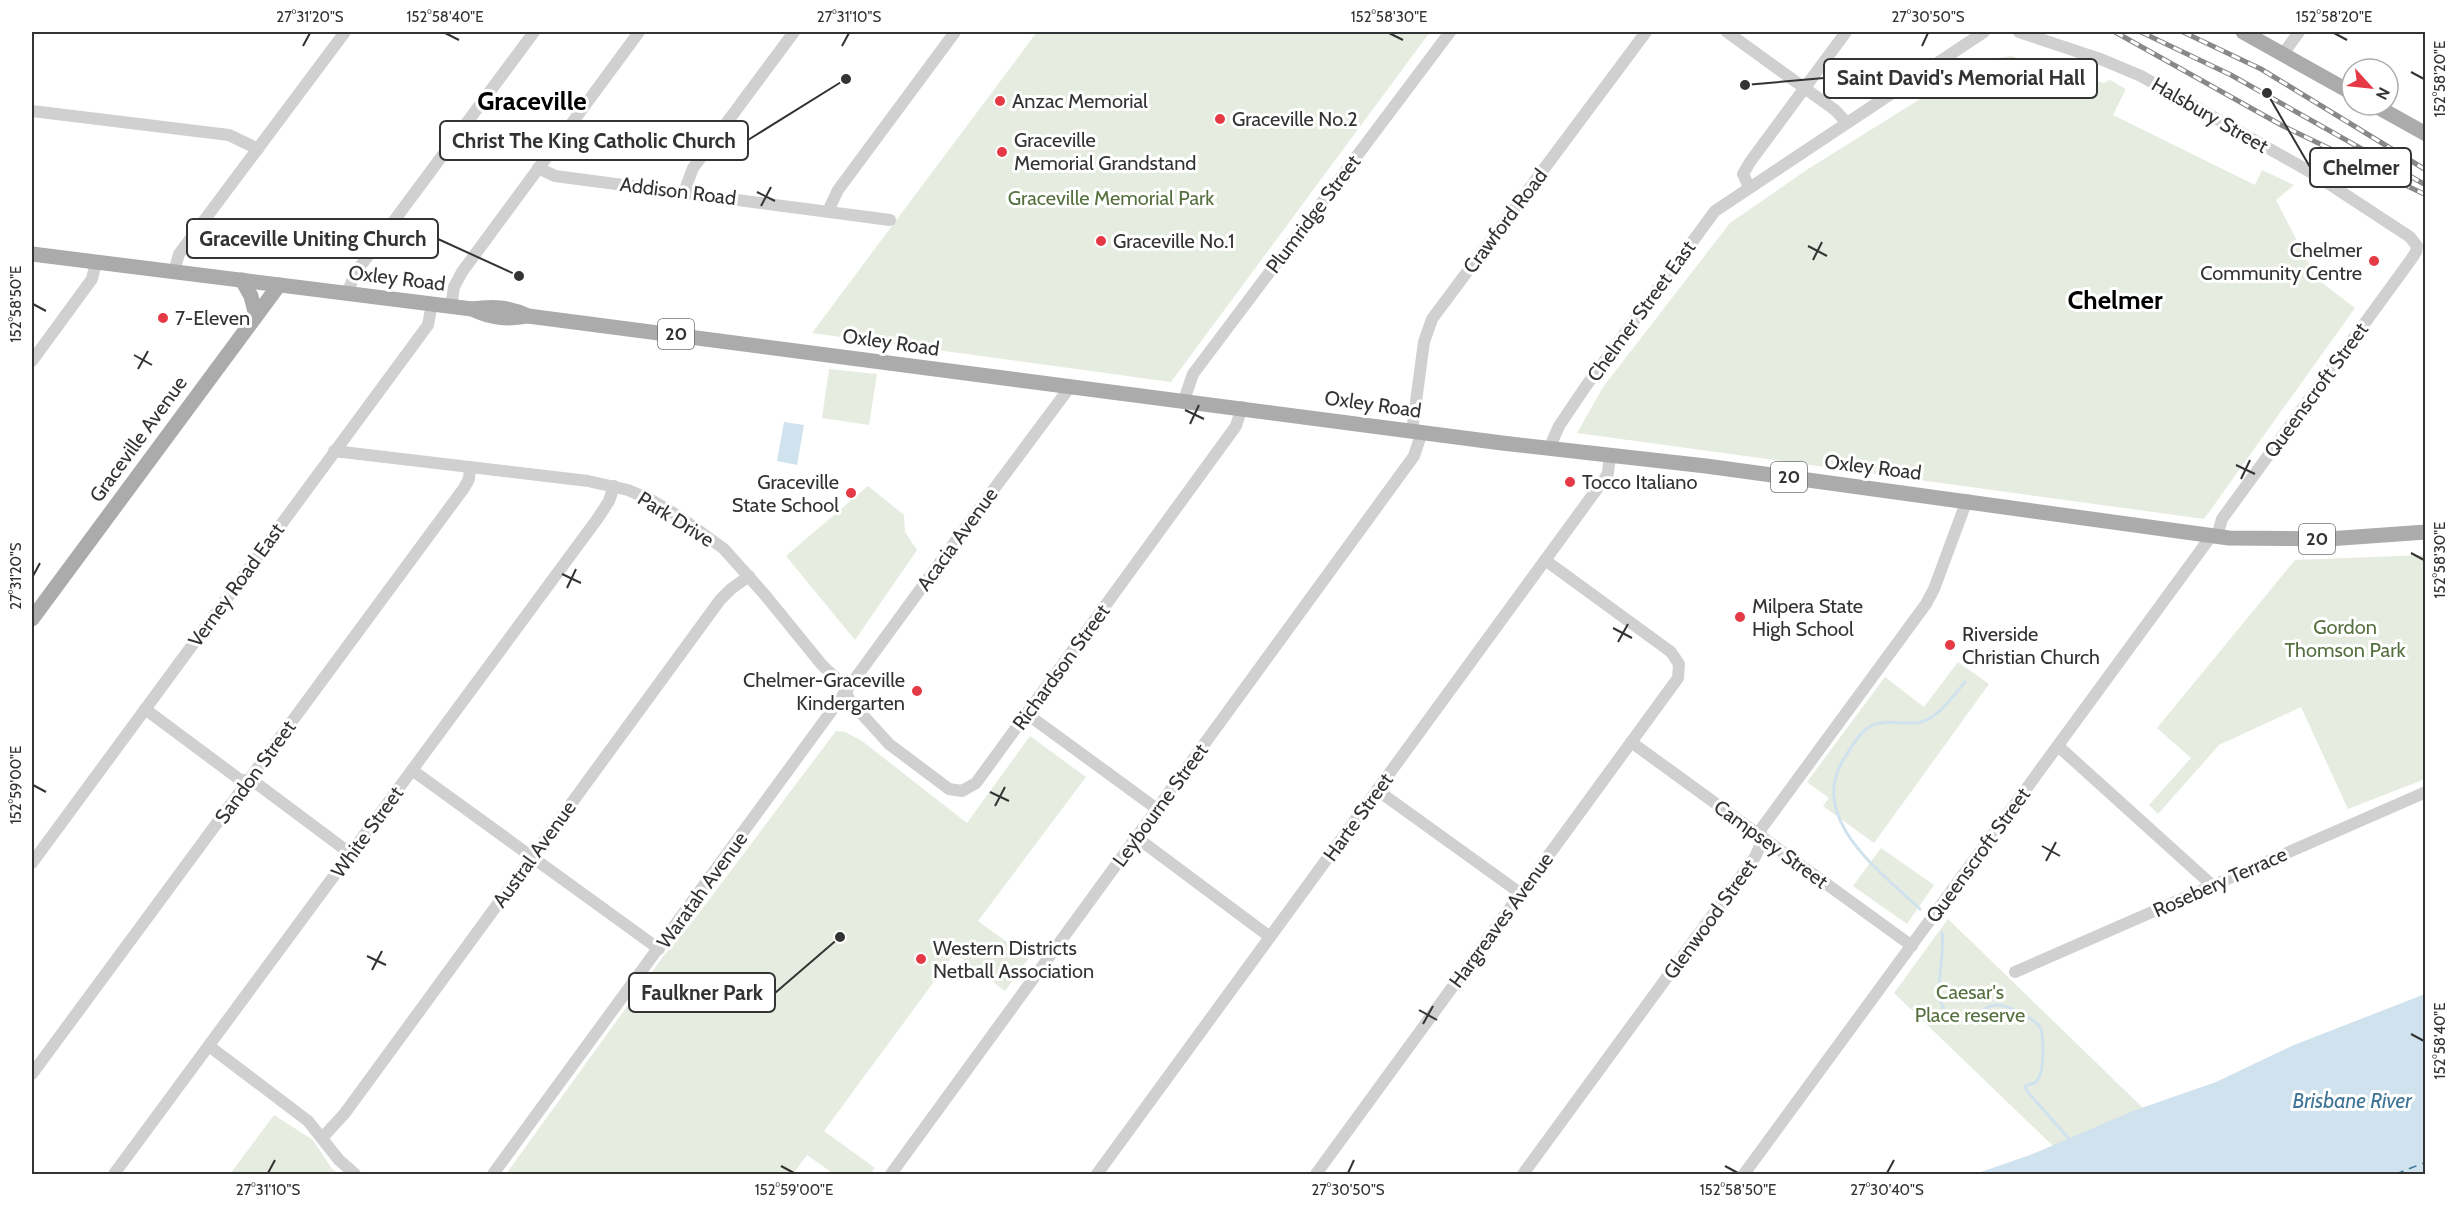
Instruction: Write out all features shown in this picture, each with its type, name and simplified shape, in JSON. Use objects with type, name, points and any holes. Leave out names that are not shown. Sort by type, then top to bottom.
[{"type":"main road","points":[[2243,32],[2340,86]]},
{"type":"main road","points":[[2396,117],[2426,134]]},
{"type":"main road","name":"Oxley Road","points":[[32,254],[451,306],[472,309],[489,317],[513,319],[528,316],[1071,387],[1184,399],[1417,432],[1967,500],[2215,536]]},
{"type":"main road","points":[[242,280],[251,296],[256,316]]},
{"type":"main road","name":"Graceville Avenue","points":[[32,619],[279,285]]},
{"type":"main road","name":"20","points":[[2215,536],[2309,539],[2426,532]]},
{"type":"street","points":[[174,272],[179,254],[345,32]]},
{"type":"street","points":[[347,293],[356,272],[534,32]]},
{"type":"street","points":[[451,306],[458,278],[639,32]]},
{"type":"street","points":[[684,192],[693,168],[794,32]]},
{"type":"street","points":[[828,212],[838,190],[955,32]]},
{"type":"street","name":"Plumridge Street","points":[[1184,399],[1193,374],[1450,32]]},
{"type":"street","name":"Crawford Road","points":[[1417,432],[1424,342],[1432,319],[1646,32]]},
{"type":"street","points":[[1727,32],[1840,114],[1846,122]]},
{"type":"street","points":[[1749,187],[1743,177],[1745,169],[1846,32]]},
{"type":"street","name":"Chelmer Street East","points":[[1549,449],[1559,426],[1586,386],[1709,218],[1722,205],[1984,32]]},
{"type":"street","name":"Halsbury Street","points":[[2019,32],[2110,62],[2141,76],[2314,174],[2406,234],[2417,246]]},
{"type":"street","points":[[2283,54],[2299,32]]},
{"type":"street","points":[[32,111],[229,135],[258,149]]},
{"type":"street","name":"Addison Road","points":[[538,168],[555,176],[890,220]]},
{"type":"street","name":"Queenscroft Street","points":[[1744,1174],[2215,536],[2222,519],[2410,261],[2417,246]]},
{"type":"street","points":[[32,361],[92,279],[96,262]]},
{"type":"street","name":"Verney Road East","points":[[32,863],[428,325],[432,304]]},
{"type":"street","name":"Acacia Avenue","points":[[846,693],[1071,387]]},
{"type":"street","name":"Richardson Street","points":[[846,693],[849,701],[896,750],[945,787],[958,792],[976,783],[1236,426],[1242,408]]},
{"type":"street","name":"Leybourne Street","points":[[891,1174],[1414,456],[1417,432]]},
{"type":"street","name":"Park Drive","points":[[334,451],[588,481],[614,486],[651,500],[680,517],[724,549],[822,665],[842,684],[846,693]]},
{"type":"street","name":"Harte Street","points":[[1096,1174],[1607,475],[1610,455]]},
{"type":"street","name":"Sandon Street","points":[[32,1074],[464,488],[469,479],[470,467]]},
{"type":"street","name":"White Street","points":[[114,1174],[602,511],[609,501],[614,486]]},
{"type":"street","name":"Glenwood Street","points":[[1523,1174],[1755,857],[1760,847],[1761,829],[1926,604],[1967,500]]},
{"type":"street","name":"Hargreaves Avenue","points":[[1316,1174],[1675,683],[1679,673],[1679,664],[1666,648],[1545,560]]},
{"type":"street","name":"Austral Avenue","points":[[323,1137],[345,1113],[720,600],[749,576]]},
{"type":"street","name":"Waratah Avenue","points":[[493,1174],[846,693]]},
{"type":"street","points":[[145,709],[239,779],[256,783],[351,854]]},
{"type":"street","points":[[1027,714],[1157,809]]},
{"type":"street","name":"Campsey Street","points":[[1631,742],[1912,946]]},
{"type":"street","points":[[2058,746],[2213,886]]},
{"type":"street","points":[[412,770],[658,949]]},
{"type":"street","points":[[1377,790],[1520,893]]},
{"type":"street","name":"Rosebery Terrace","points":[[2015,972],[2426,792]]},
{"type":"street","points":[[1136,837],[1270,937]]},
{"type":"street","points":[[209,1046],[304,1117],[323,1137],[339,1160],[355,1174]]},
{"type":"green space","name":"Graceville Memorial Park","points":[[1037,32],[1430,32],[1171,382],[812,333]]},
{"type":"green space","points":[[2011,56],[2104,83],[2110,80],[2126,89],[2113,115],[2255,185],[2262,170],[2294,185],[2276,200],[2316,278],[2355,308],[2204,519],[1577,433],[1603,387],[1730,223],[1808,169],[1965,71],[1990,59]]},
{"type":"green space","points":[[829,369],[877,374],[869,425],[822,418]]},
{"type":"green space","points":[[868,486],[904,515],[905,532],[917,550],[855,640],[786,556]]},
{"type":"green space","name":"Gordon Thomson Park","points":[[2425,555],[2425,779],[2348,809],[2301,707],[2219,745],[2158,814],[2149,805],[2191,758],[2157,728],[2295,560]]},
{"type":"green space","points":[[1958,662],[1989,684],[1874,843],[1823,806],[1829,798],[1807,782],[1885,677],[1924,707]]},
{"type":"green space","points":[[836,731],[845,732],[862,741],[967,823],[1030,736],[1086,777],[978,921],[1029,958],[1005,991],[955,953],[824,1131],[875,1168],[870,1174],[834,1174],[807,1155],[793,1174],[506,1174],[662,958],[693,921]]},
{"type":"green space","points":[[1881,848],[1934,885],[1907,924],[1853,886]]},
{"type":"green space","name":"Caesar's Place reserve","points":[[1948,919],[2143,1108],[2053,1146],[1894,993]]},
{"type":"green space","points":[[274,1115],[313,1140],[332,1169],[339,1174],[230,1174]]},
{"type":"water","points":[[784,422],[804,425],[797,465],[777,461]]},
{"type":"water","name":"Brisbane River","points":[[2425,994],[2425,1174],[1975,1174],[2030,1155],[2133,1111],[2216,1082],[2294,1045]]},
{"type":"waterway","points":[[1920,909],[1886,878],[1853,842],[1841,822],[1834,801],[1835,780],[1845,757],[1863,732],[1877,724],[1915,723],[1927,720],[1934,716],[1965,682]]},
{"type":"waterway","points":[[1942,933],[1939,987],[1943,1007],[1948,1014],[1963,1021],[1969,1020],[1991,1006],[2008,1007],[2039,1025],[2043,1044],[2041,1073],[2035,1083],[2025,1086],[2070,1140]]},
{"type":"ferry route","points":[[2396,1174],[2426,1162]]},
{"type":"railway","points":[[2115,32],[2283,126],[2426,195]]},
{"type":"railway","points":[[2141,32],[2231,75],[2424,184]]},
{"type":"railway","points":[[2183,32],[2261,69],[2426,170]]},
{"type":"place","name":"Christ The King Catholic Church","points":[[846,79]]},
{"type":"place","name":"Saint David's Memorial Hall","points":[[1745,85]]},
{"type":"place","name":"Chelmer","points":[[2267,93]]},
{"type":"place","name":"Anzac Memorial","points":[[1000,101]]},
{"type":"place","name":"Graceville No.2","points":[[1220,119]]},
{"type":"place","name":"Graceville Memorial Grandstand","points":[[1002,152]]},
{"type":"place","name":"Graceville No.1","points":[[1101,241]]},
{"type":"place","name":"Chelmer Community Centre","points":[[2374,261]]},
{"type":"place","name":"Graceville Uniting Church","points":[[519,276]]},
{"type":"place","name":"7-Eleven","points":[[163,318]]},
{"type":"place","name":"Tocco Italiano","points":[[1570,482]]},
{"type":"place","name":"Graceville State School","points":[[851,493]]},
{"type":"place","name":"Milpera State High School","points":[[1740,617]]},
{"type":"place","name":"Riverside Christian Church","points":[[1950,645]]},
{"type":"place","name":"Chelmer-Graceville Kindergarten","points":[[917,691]]},
{"type":"place","name":"Faulkner Park","points":[[840,937]]},
{"type":"place","name":"Western Districts Netball Association","points":[[921,959]]},
{"type":"district","name":"Graceville","points":[[532,101]]},
{"type":"district","name":"Chelmer","points":[[2115,300]]}]
